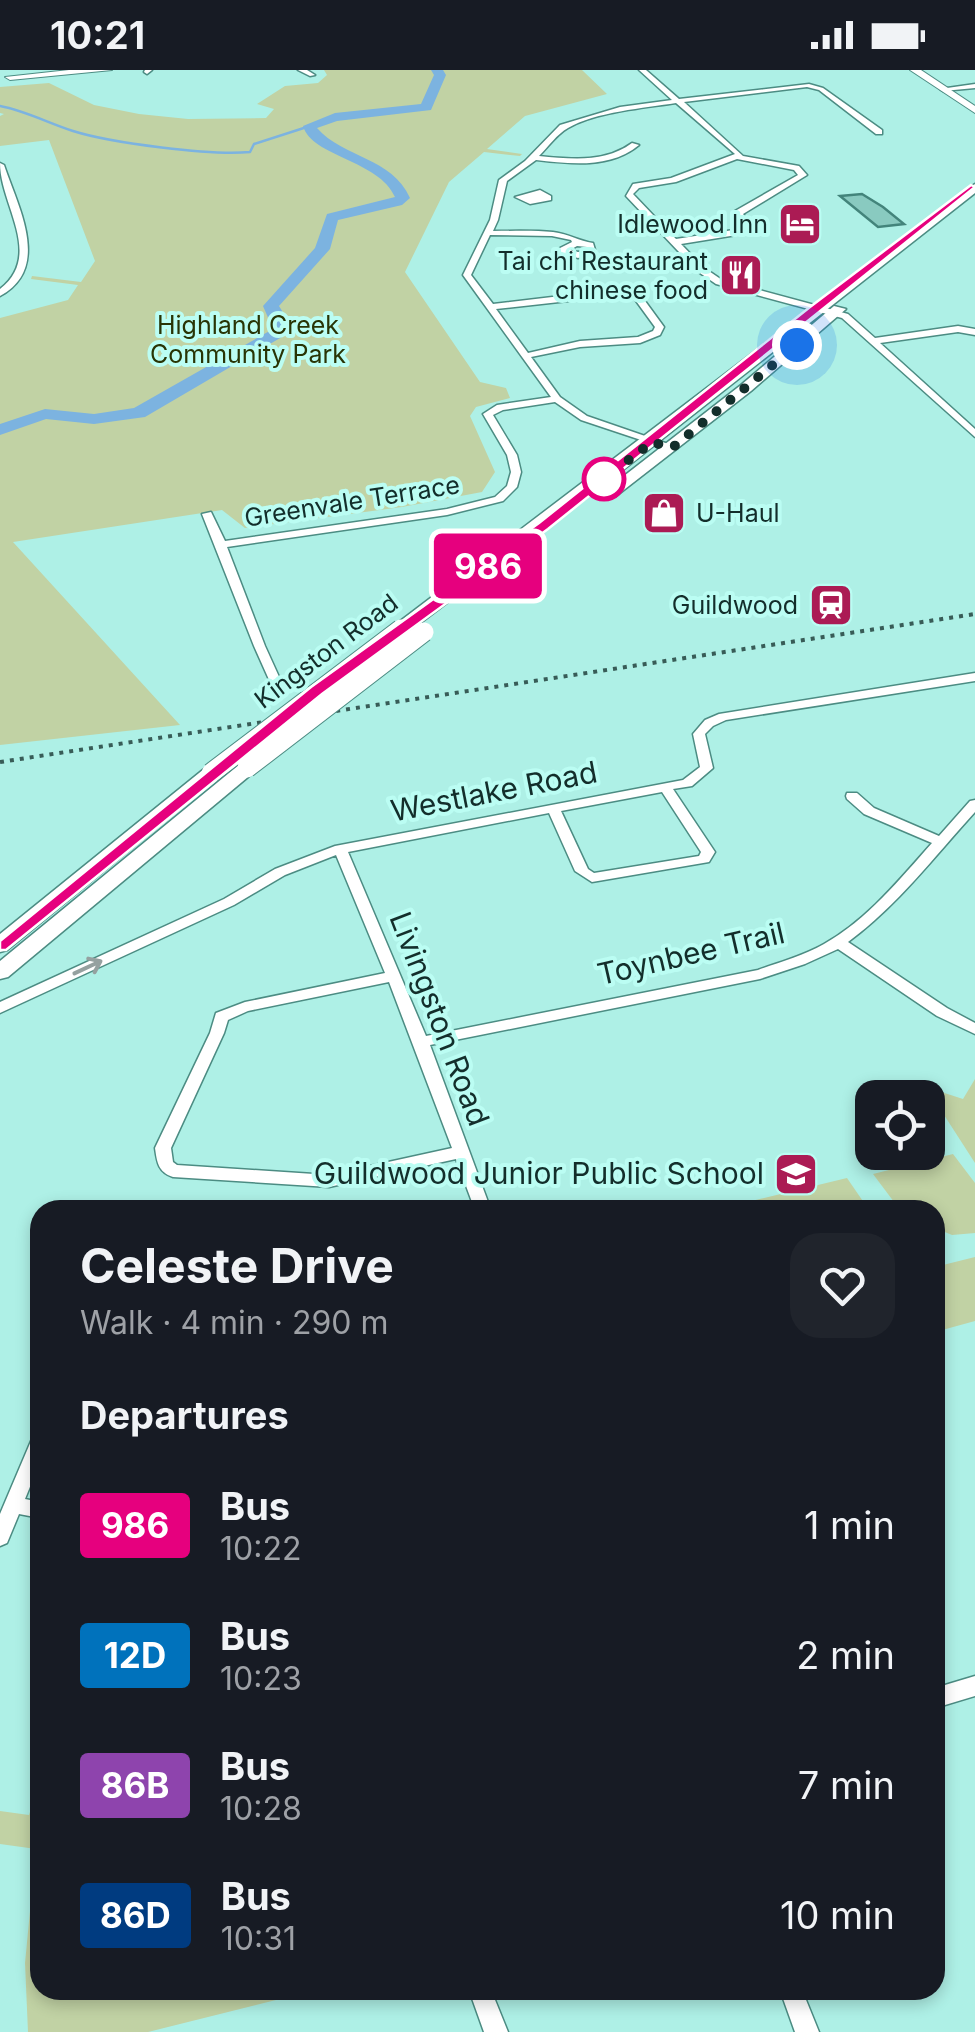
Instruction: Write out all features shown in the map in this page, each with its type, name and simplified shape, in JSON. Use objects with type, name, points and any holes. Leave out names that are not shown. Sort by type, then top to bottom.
[{"type":"main road","points":[[5,77],[66,70]]},
{"type":"main road","points":[[5,77],[107,70]]},
{"type":"main road","points":[[914,70],[975,110]]},
{"type":"main road","name":"Kingston Road","points":[[0,945],[211,773],[652,442],[814,309],[975,187]]},
{"type":"main road","name":"Kingston Road","points":[[0,972],[247,768],[672,448],[834,313],[975,204]]},
{"type":"street","points":[[301,70],[312,75]]},
{"type":"street","points":[[642,70],[738,157]]},
{"type":"street","points":[[672,448],[584,418],[557,399],[467,275],[488,234],[503,180],[568,124],[612,110],[807,85],[821,89],[878,132]]},
{"type":"street","points":[[943,89],[975,86]]},
{"type":"street","points":[[533,157],[582,160],[620,154],[635,145]]},
{"type":"street","points":[[676,242],[752,230],[738,213],[804,175],[796,168],[738,157],[673,180],[629,190],[676,242],[719,282],[844,316],[975,434]]},
{"type":"street","points":[[0,165],[6,204],[26,256],[15,284],[0,293]]},
{"type":"street","points":[[499,196],[520,196]]},
{"type":"street","points":[[488,234],[561,234],[574,238],[576,243]]},
{"type":"street","points":[[490,307],[628,291],[634,292],[660,328],[658,333],[640,340],[580,344],[525,356]]},
{"type":"street","points":[[874,341],[958,329],[975,332]]},
{"type":"street","name":"Greenvale Terrace","points":[[222,545],[446,512],[499,499],[512,487],[516,472],[512,454],[488,414],[500,407],[557,399]]},
{"type":"street","points":[[207,514],[222,545],[256,645],[279,690]]},
{"type":"street","name":"Westlake Road","points":[[0,1008],[230,902],[292,867],[340,849],[687,783],[707,768],[700,734],[709,722],[975,678]]},
{"type":"street","points":[[554,809],[582,871],[592,878],[704,858],[708,852],[666,788]]},
{"type":"street","points":[[852,796],[869,810],[939,842]]},
{"type":"street","name":"Toynbee Trail","points":[[421,1042],[760,974],[802,961],[838,942],[864,922],[975,804]]},
{"type":"street","name":"Livingston Road","points":[[340,849],[421,1042],[478,1200]]},
{"type":"street","points":[[838,942],[942,1012],[975,1028]]},
{"type":"street","points":[[391,977],[244,1006],[220,1017],[218,1034],[164,1148],[164,1164],[173,1171],[329,1181],[460,1153]]},
{"type":"street","points":[[0,1538],[30,1465]]},
{"type":"street","points":[[14,1505],[30,1508]]},
{"type":"street","points":[[945,1695],[975,1686]]},
{"type":"street","points":[[484,2000],[496,2032]]},
{"type":"street","points":[[794,2000],[807,2032]]},
{"type":"green space","name":"Highland Creek Community Park","points":[[324,70],[582,70],[607,94],[525,116],[487,149],[520,156],[484,152],[449,182],[405,272],[480,382],[506,388],[510,398],[476,407],[470,416],[495,472],[482,492],[402,507],[245,528],[222,510],[13,542],[180,725],[0,745],[0,318],[68,300],[78,285],[31,279],[32,276],[81,282],[95,261],[49,140],[0,146],[0,116],[4,114],[0,113],[0,87],[49,83],[94,105],[139,114],[188,119],[266,118],[274,109],[257,104],[285,86],[318,83],[327,75]]},
{"type":"green space","points":[[975,1079],[975,1163],[945,1116],[945,1093],[963,1099]]},
{"type":"green space","points":[[953,1154],[975,1183],[975,1233],[945,1232],[945,1200],[892,1200],[873,1174],[889,1170],[945,1170],[945,1156]]},
{"type":"green space","points":[[847,1178],[862,1200],[755,1200]]},
{"type":"green space","points":[[975,1257],[975,1321],[945,1329],[945,1264]]},
{"type":"green space","points":[[0,1811],[29,1815],[30,1812],[30,1848],[0,1844]]},
{"type":"green space","points":[[30,1911],[30,2000],[276,2000],[148,2032],[28,2032],[25,1963]]},
{"type":"building","points":[[862,194],[904,224],[878,227],[840,196]]},
{"type":"waterway","points":[[0,430],[45,414],[94,419],[139,413],[281,331],[281,322],[271,306],[322,249],[332,217],[403,198],[391,179],[319,138],[310,126],[335,117],[426,107],[440,75],[437,70]]},
{"type":"waterway","points":[[0,106],[90,136],[212,152],[250,152],[254,144],[310,126]]},
{"type":"railway","points":[[0,762],[975,614]]},
{"type":"bus line","name":"986","points":[[0,945],[316,690],[544,526],[814,309],[975,187]]},
{"type":"place","name":"Idlewood Inn","points":[[800,224]]},
{"type":"place","name":"Tai chi Restaurant chinese food","points":[[741,275]]},
{"type":"place","name":"U-Haul","points":[[664,513]]},
{"type":"place","name":"Guildwood","points":[[831,605]]},
{"type":"place","name":"Guildwood Junior Public School","points":[[796,1174]]},
{"type":"route","points":[[604,479],[595,486],[652,442],[672,448],[797,345]]}]
